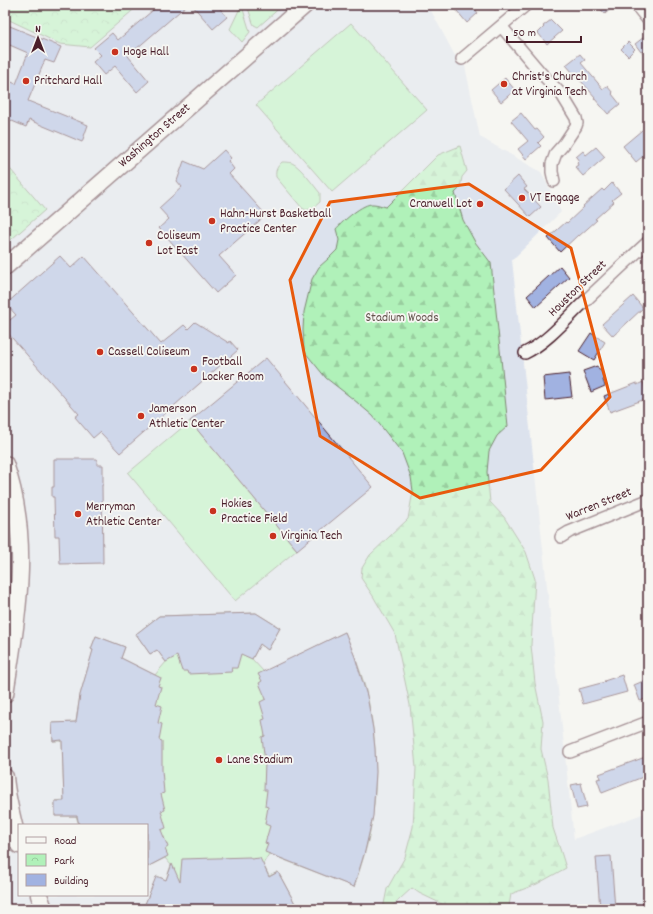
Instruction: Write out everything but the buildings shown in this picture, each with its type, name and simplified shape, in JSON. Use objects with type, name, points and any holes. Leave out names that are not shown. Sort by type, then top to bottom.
[{"type":"main road","name":"Washington Street","points":[[5,267],[305,5]]},
{"type":"main road","points":[[5,464],[14,495],[18,520],[20,566],[16,621],[5,694]]},
{"type":"main road","points":[[5,777],[12,819],[18,841]]},
{"type":"main road","points":[[39,896],[44,909]]},
{"type":"street","points":[[462,59],[526,5]]},
{"type":"street","points":[[636,5],[648,20]]},
{"type":"street","points":[[501,26],[540,72],[562,95],[576,118],[576,126],[556,153],[552,164],[554,181]]},
{"type":"street","name":"Houston Street","points":[[525,353],[530,351],[552,333],[648,242]]},
{"type":"street","name":"Warren Street","points":[[560,537],[575,529],[648,500]]},
{"type":"street","points":[[570,752],[648,722]]},
{"type":"highlighted area","points":[[469,184],[571,248],[610,397],[541,470],[420,498],[320,436],[290,280],[330,202]]},
{"type":"shaded area","name":"Virginia Tech","points":[[5,5],[428,5],[454,54],[465,66],[480,137],[541,172],[561,212],[512,260],[574,839],[648,812],[648,909],[5,909]]},
{"type":"green space","points":[[5,5],[139,5],[90,47],[60,44],[5,18]]},
{"type":"green space","points":[[247,5],[283,5],[258,27],[253,23]]},
{"type":"green space","points":[[242,6],[250,32],[242,42],[230,29]]},
{"type":"green space","points":[[351,23],[427,110],[332,192],[256,105]]},
{"type":"green space","name":"Stadium Woods","points":[[460,146],[467,171],[462,177],[460,188],[455,193],[463,220],[475,242],[491,263],[508,426],[497,436],[489,451],[487,472],[490,502],[504,517],[526,552],[535,579],[531,645],[535,683],[543,721],[541,749],[548,779],[553,828],[566,868],[537,884],[511,894],[509,906],[506,909],[457,909],[444,905],[412,888],[389,909],[383,909],[387,889],[405,857],[413,827],[416,768],[410,705],[395,634],[361,578],[362,568],[370,555],[408,519],[413,491],[411,477],[402,453],[373,416],[326,378],[304,351],[304,312],[312,279],[319,267],[337,250],[339,240],[336,229],[348,217],[364,206],[373,204],[386,207],[438,155]]},
{"type":"green space","points":[[282,162],[295,165],[303,172],[320,193],[320,202],[312,209],[306,210],[302,208],[276,177],[277,169]]},
{"type":"green space","points":[[5,163],[45,210],[5,245]]},
{"type":"green space","name":"Hokies Practice Field","points":[[190,421],[297,550],[235,601],[128,473]]},
{"type":"green space","name":"Lane Stadium","points":[[256,613],[280,628],[268,650],[260,644],[252,659],[264,672],[345,632],[360,671],[367,695],[371,713],[376,768],[372,823],[354,887],[269,854],[263,864],[269,876],[278,872],[298,909],[143,909],[157,876],[166,880],[171,865],[165,858],[148,866],[148,824],[79,824],[76,816],[55,816],[55,801],[64,800],[62,741],[53,741],[52,723],[76,722],[80,695],[93,651],[91,649],[96,636],[125,647],[121,658],[155,675],[166,662],[157,650],[150,654],[136,634],[159,616]]},
{"type":"place","name":"Hoge Hall","points":[[115,52]]},
{"type":"place","name":"Pritchard Hall","points":[[26,81]]},
{"type":"place","name":"Christ's Church at Virginia Tech","points":[[504,84]]},
{"type":"place","name":"VT Engage","points":[[522,198]]},
{"type":"place","name":"Cranwell Lot","points":[[480,204]]},
{"type":"place","name":"Hahn-Hurst Basketball Practice Center","points":[[212,221]]},
{"type":"place","name":"Coliseum Lot East","points":[[149,243]]},
{"type":"place","name":"Cassell Coliseum","points":[[100,352]]},
{"type":"place","name":"Football Locker Room","points":[[194,369]]},
{"type":"place","name":"Jamerson Athletic Center","points":[[141,416]]},
{"type":"place","name":"Hokies Practice Field","points":[[213,511]]},
{"type":"place","name":"Merryman Athletic Center","points":[[78,514]]},
{"type":"place","name":"Virginia Tech","points":[[273,536]]},
{"type":"place","name":"Lane Stadium","points":[[219,760]]}]
